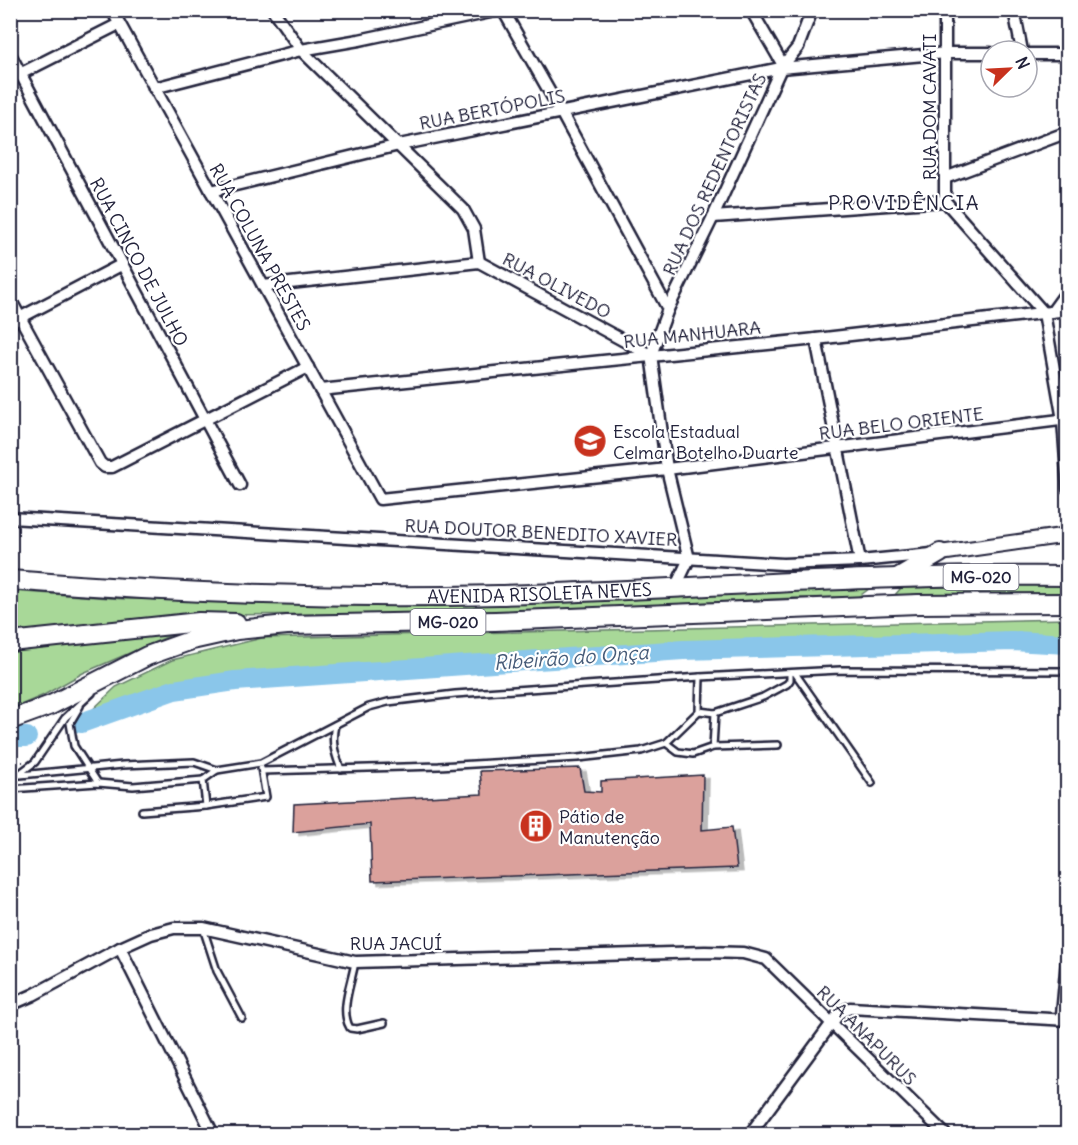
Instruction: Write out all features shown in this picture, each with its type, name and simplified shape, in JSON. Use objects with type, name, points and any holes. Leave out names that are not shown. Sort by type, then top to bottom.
[{"type":"highway","points":[[895,579],[940,553]]},
{"type":"highway","name":"AVENIDA RISOLETA NEVES","points":[[10,580],[123,589],[333,595],[497,595],[895,579],[1068,576]]},
{"type":"highway","name":"AVENIDA RISOLETA NEVES","points":[[10,720],[51,705],[147,656],[192,640],[237,630],[287,625],[495,621],[954,603],[1068,603]]},
{"type":"highway","points":[[10,642],[199,622],[287,625]]},
{"type":"street","name":"RUA COLUNA PRESTES","points":[[112,10],[380,499]]},
{"type":"street","points":[[263,286],[479,262],[474,228],[463,209],[301,50],[273,10]]},
{"type":"street","points":[[154,88],[301,50],[502,10],[561,112],[668,309]]},
{"type":"street","points":[[751,10],[782,66]]},
{"type":"street","name":"RUA DOS REDENTORISTAS","points":[[651,355],[668,309],[782,66],[798,47],[812,10]]},
{"type":"street","name":"RUA DOM CAVATI","points":[[945,10],[945,201],[1048,312]]},
{"type":"street","points":[[1014,10],[1020,39]]},
{"type":"street","points":[[16,76],[119,24]]},
{"type":"street","name":"RUA BERTÓPOLIS","points":[[211,191],[399,145],[782,66],[945,53],[979,53]]},
{"type":"street","name":"RUA CINCO DE JULHO","points":[[10,54],[16,76],[240,485]]},
{"type":"street","points":[[1039,54],[1068,54]]},
{"type":"street","points":[[945,178],[1068,132]]},
{"type":"street","points":[[713,217],[945,201]]},
{"type":"street","name":"RUA OLIVEDO","points":[[479,262],[651,355]]},
{"type":"street","points":[[15,320],[121,265]]},
{"type":"street","points":[[1068,290],[1048,312],[1065,419],[1068,489]]},
{"type":"street","points":[[10,299],[15,320],[100,463],[105,467],[112,467],[308,367]]},
{"type":"street","name":"RUA MANHUARA","points":[[320,390],[816,339],[1068,310]]},
{"type":"street","points":[[816,339],[860,561]]},
{"type":"street","points":[[651,355],[667,469],[689,559],[675,588]]},
{"type":"street","name":"RUA BELO ORIENTE","points":[[380,499],[667,469],[1065,419]]},
{"type":"street","name":"RUA DOUTOR BENEDITO XAVIER","points":[[10,518],[783,564],[860,561],[940,553],[1068,535]]},
{"type":"street","name":"RUA JACUÍ","points":[[10,1005],[120,948],[151,934],[174,928],[203,928],[355,962],[705,952],[742,953],[766,959]]},
{"type":"street","points":[[120,948],[213,1134]]},
{"type":"street","name":"RUA ANAPURUS","points":[[766,959],[945,1134]]},
{"type":"street","points":[[750,1134],[840,1012],[850,1008],[1063,1020]]},
{"type":"lane","name":"AVENIDA RISOLETA NEVES","points":[[18,775],[35,762],[65,718],[82,702],[111,677],[147,656]]},
{"type":"lane","points":[[10,776],[123,765],[194,762],[217,770],[261,764],[369,707],[388,702],[455,694],[840,670],[1068,670]]},
{"type":"lane","points":[[699,711],[715,713],[764,697],[787,684],[793,674]]},
{"type":"lane","points":[[793,674],[872,783]]},
{"type":"lane","points":[[262,771],[578,758],[641,751],[666,743],[699,711],[700,677]]},
{"type":"lane","name":"AVENIDA RISOLETA NEVES","points":[[82,702],[70,723],[74,746],[87,769]]},
{"type":"lane","points":[[713,747],[715,713]]},
{"type":"lane","points":[[335,725],[332,739],[342,769]]},
{"type":"lane","points":[[666,743],[678,752],[693,754],[713,747],[778,745]]},
{"type":"lane","points":[[142,811],[206,806],[266,797],[261,764]]},
{"type":"lane","points":[[87,769],[98,783]]},
{"type":"lane","points":[[10,789],[98,783],[134,786],[203,780],[217,770]]},
{"type":"lane","points":[[203,780],[206,806]]},
{"type":"lane","points":[[203,928],[217,971],[242,1018]]},
{"type":"lane","points":[[1063,1020],[1065,954],[1068,954]]},
{"type":"lane","points":[[355,962],[345,1021],[350,1028],[357,1029],[384,1023]]},
{"type":"path","points":[[10,762],[35,762]]},
{"type":"green space","points":[[1067,584],[1067,594],[979,593],[894,596],[901,588]]},
{"type":"green space","points":[[869,589],[858,597],[794,598],[493,613],[210,615],[11,637],[10,591],[125,599],[227,600]]},
{"type":"green space","points":[[1067,619],[1067,640],[1031,638],[611,651],[265,675],[178,686],[86,716],[116,687],[172,660],[262,638]]},
{"type":"green space","points":[[190,627],[83,673],[44,695],[11,709],[10,653],[21,648]]},
{"type":"building","name":"Pátio de Manutenção","points":[[580,768],[584,791],[601,792],[601,781],[703,775],[702,830],[732,827],[737,868],[372,881],[370,824],[293,832],[294,804],[482,794],[480,771]]},
{"type":"waterway","name":"Ribeirão do Onça","points":[[81,723],[174,690],[235,681],[683,650],[1013,641],[1068,644]]},
{"type":"waterway","name":"Ribeirão do Onça","points":[[10,737],[27,737]]},
{"type":"place","name":"Escola Estadual Celmar Botelho Duarte","points":[[590,441]]},
{"type":"place","name":"Pátio de Manutenção","points":[[536,826]]},
{"type":"district","name":"PROVIDÊNCIA","points":[[904,202]]}]
